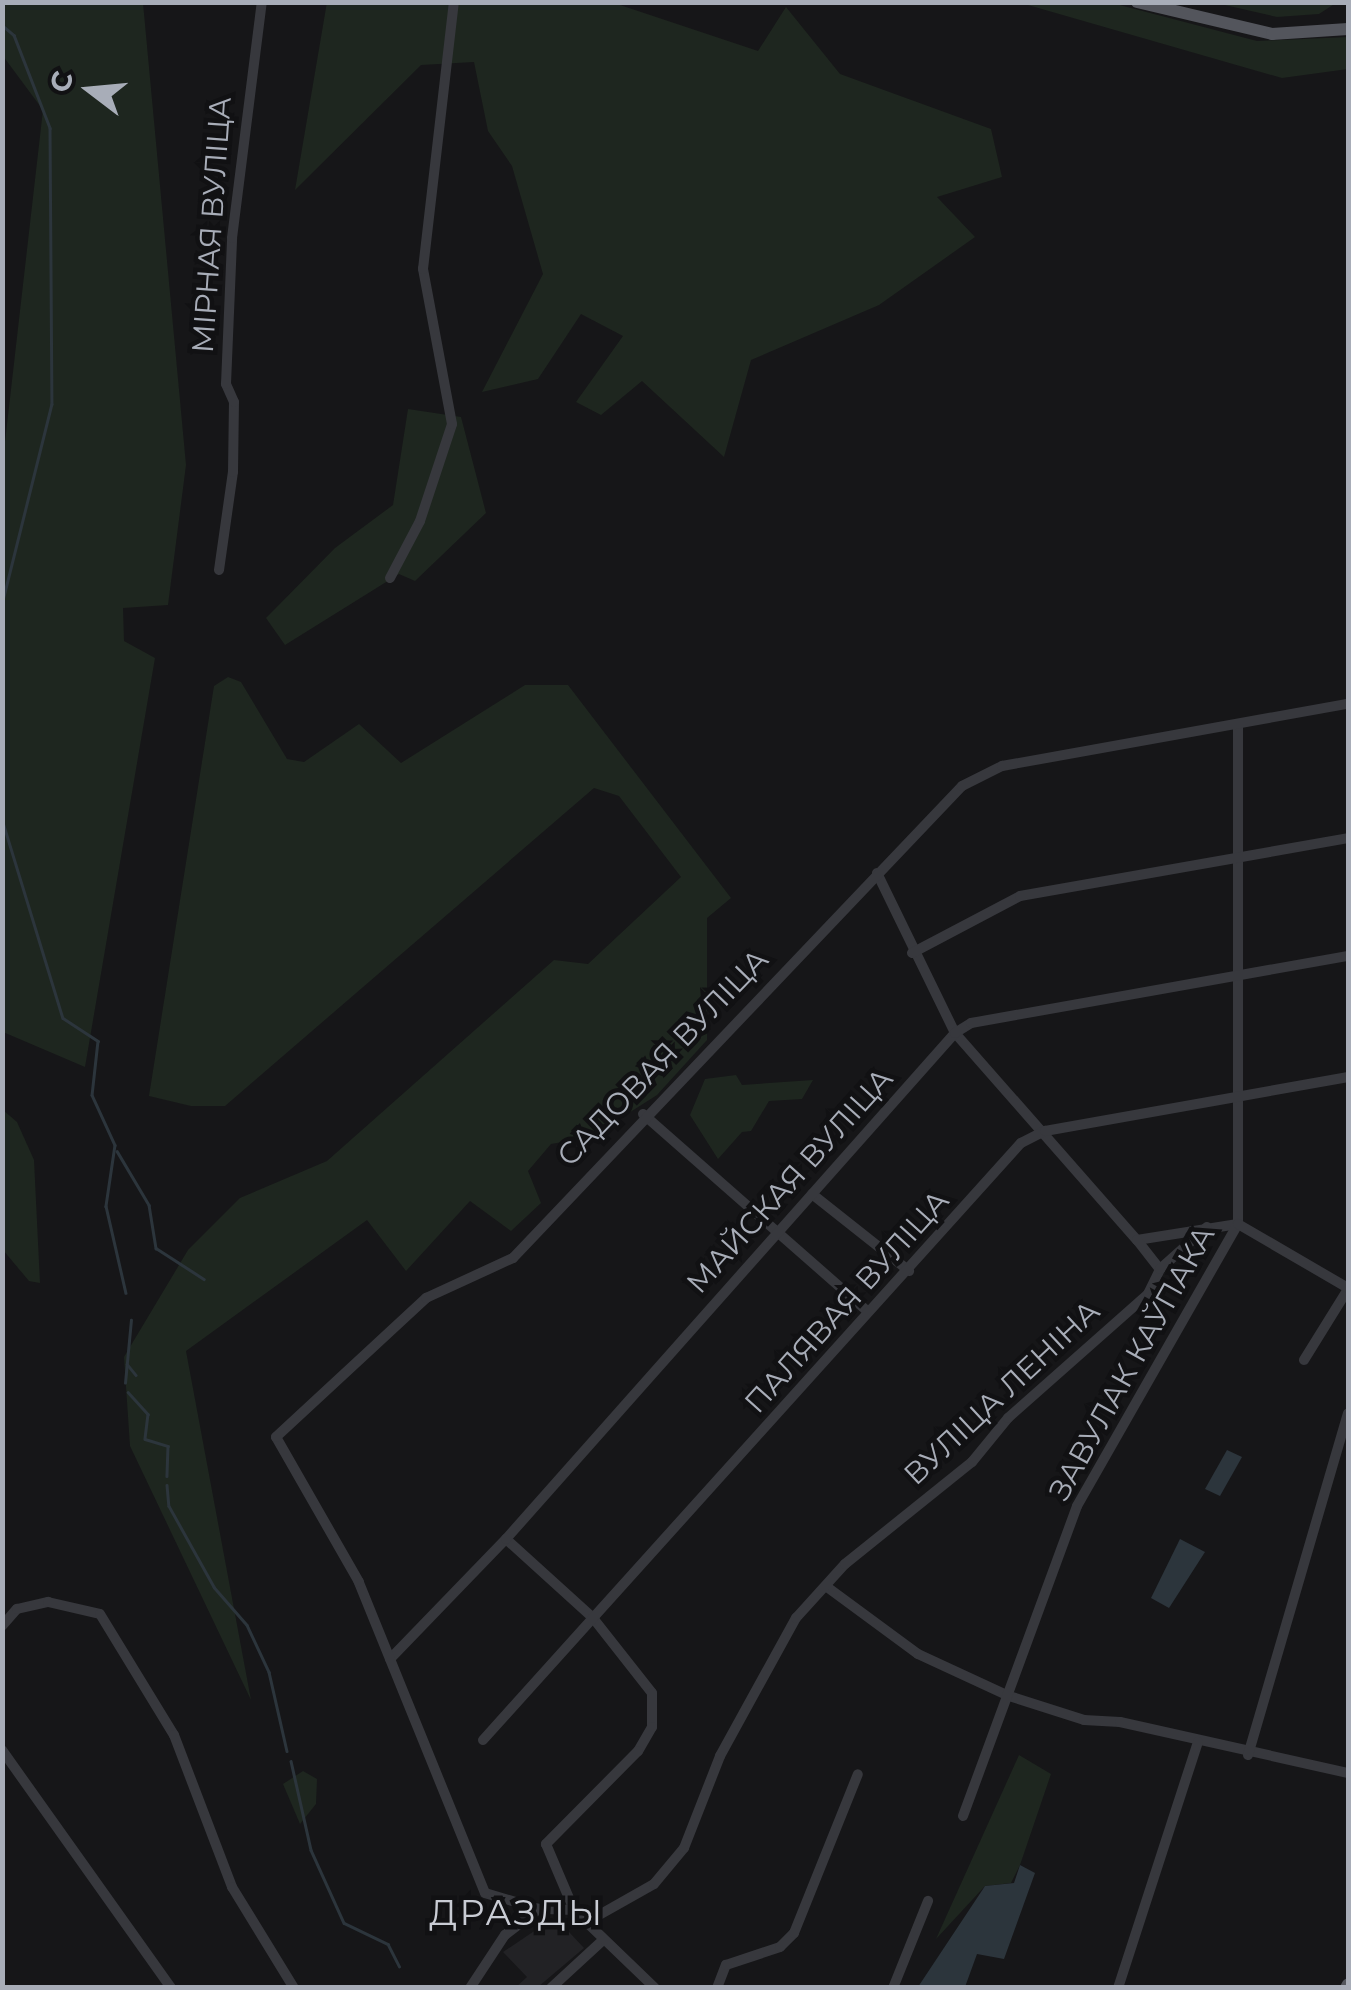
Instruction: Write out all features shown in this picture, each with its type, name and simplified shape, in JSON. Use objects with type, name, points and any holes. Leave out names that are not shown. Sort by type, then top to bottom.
[{"type":"main road","points":[[1137,2],[1272,34],[1348,29]]},
{"type":"street","name":"МІРНАЯ ВУЛІЦА","points":[[219,570],[234,472],[234,402],[226,384],[232,238],[262,2]]},
{"type":"street","points":[[390,578],[420,521],[452,424],[424,269],[454,2]]},
{"type":"street","name":"САДОВАЯ ВУЛІЦА","points":[[390,1659],[359,1582],[276,1437],[426,1298],[512,1258],[643,1114],[962,786],[1002,766],[1348,704]]},
{"type":"street","points":[[1137,1240],[1238,1224],[1238,724]]},
{"type":"street","points":[[912,953],[1020,896],[1348,838]]},
{"type":"street","points":[[877,873],[912,953],[955,1033],[1045,1131],[1160,1270]]},
{"type":"street","points":[[955,1033],[971,1024],[1348,956]]},
{"type":"street","name":"МАЙСКАЯ ВУЛІЦА","points":[[390,1659],[506,1539],[776,1228],[812,1194],[955,1033]]},
{"type":"street","name":"ПАЛЯВАЯ ВУЛІЦА","points":[[483,1740],[1021,1143],[1045,1131],[1348,1077]]},
{"type":"street","points":[[643,1114],[867,1310]]},
{"type":"street","points":[[812,1194],[908,1271]]},
{"type":"street","name":"ЗАВУЛАК КАЎПАКА","points":[[962,1816],[1010,1696],[1077,1506],[1238,1224],[1348,1288],[1304,1360]]},
{"type":"street","name":"ВУЛІЦА ЛЕНІНА","points":[[585,1923],[654,1884],[684,1848],[749,1704],[796,1618],[845,1564],[972,1462],[1008,1418],[1148,1294],[1160,1270],[1208,1226]]},
{"type":"street","points":[[1248,1755],[1348,1413]]},
{"type":"street","points":[[506,1539],[594,1618],[652,1694],[652,1728],[638,1751],[546,1844],[574,1910],[655,1988]]},
{"type":"street","points":[[828,1587],[918,1654],[1010,1696],[1084,1720],[1348,1774]]},
{"type":"street","points":[[2,1626],[17,1610],[48,1602],[100,1614],[174,1735],[232,1887],[294,1988]]},
{"type":"street","points":[[390,1659],[484,1893],[539,1909],[574,1910]]},
{"type":"street","points":[[1118,1988],[1198,1742]]},
{"type":"street","points":[[2,1750],[171,1988]]},
{"type":"street","points":[[717,1988],[726,1965],[780,1948],[794,1933],[858,1774]]},
{"type":"street","points":[[893,1988],[928,1901]]},
{"type":"street","points":[[470,1988],[506,1935],[539,1909]]},
{"type":"street","points":[[551,1988],[602,1941]]},
{"type":"shaded area","points":[[327,2],[614,3],[758,51],[786,7],[840,74],[991,129],[1002,177],[937,197],[975,237],[879,305],[751,360],[724,457],[642,381],[601,415],[576,402],[623,336],[581,314],[538,379],[482,392],[543,274],[512,166],[488,131],[474,62],[421,65],[295,190]]},
{"type":"shaded area","points":[[4,3],[143,3],[186,465],[168,605],[123,608],[124,641],[155,658],[85,1067],[3,1032],[2,468],[43,110],[3,56]]},
{"type":"shaded area","points":[[1021,3],[1112,3],[1257,41],[1348,37],[1348,69],[1282,78]]},
{"type":"shaded area","points":[[1216,3],[1336,3],[1319,14],[1277,17]]},
{"type":"shaded area","points":[[408,409],[461,417],[486,513],[415,581],[399,574],[285,645],[266,618],[335,548],[393,505]]},
{"type":"shaded area","points":[[228,677],[241,682],[287,759],[304,762],[359,724],[401,763],[525,685],[568,685],[731,898],[707,918],[707,1040],[657,1095],[591,1137],[551,1144],[528,1171],[541,1203],[511,1231],[470,1201],[406,1271],[367,1220],[186,1351],[251,1700],[130,1446],[124,1357],[188,1250],[240,1198],[327,1161],[554,960],[588,964],[681,877],[619,796],[594,788],[225,1106],[191,1106],[149,1096],[214,686]]},
{"type":"shaded area","points":[[736,1075],[742,1085],[813,1080],[802,1099],[769,1101],[751,1131],[742,1132],[718,1159],[690,1115],[705,1079]]},
{"type":"shaded area","points":[[3,1110],[17,1122],[34,1160],[40,1283],[29,1281],[3,1250]]},
{"type":"shaded area","points":[[1227,1450],[1242,1457],[1220,1496],[1205,1489]]},
{"type":"shaded area","points":[[1180,1539],[1205,1552],[1169,1608],[1151,1598]]},
{"type":"shaded area","points":[[1019,1755],[1051,1774],[1020,1865],[1011,1883],[985,1886],[936,1939]]},
{"type":"shaded area","points":[[303,1771],[317,1779],[316,1804],[300,1824],[283,1784]]},
{"type":"shaded area","points":[[1020,1865],[1035,1873],[1004,1959],[977,1954],[965,1987],[918,1987],[985,1886],[1014,1883]]},
{"type":"shaded area","points":[[555,1917],[584,1948],[538,1987],[516,1987],[527,1977],[503,1952]]},
{"type":"waterway","points":[[2,25],[14,35],[50,128],[52,404],[2,605]]},
{"type":"waterway","points":[[2,819],[63,1018],[98,1041],[92,1095],[115,1145],[106,1206],[126,1293]]},
{"type":"waterway","points":[[117,1151],[149,1205],[156,1248],[204,1279]]},
{"type":"waterway","points":[[125,1383],[131,1320]]},
{"type":"waterway","points":[[127,1364],[136,1375]]},
{"type":"waterway","points":[[128,1392],[148,1414],[145,1439],[168,1446],[167,1476]]},
{"type":"waterway","points":[[167,1485],[169,1506],[214,1587],[247,1625],[269,1672],[287,1751]]},
{"type":"waterway","points":[[291,1761],[311,1850],[344,1923],[388,1944],[399,1966]]},
{"type":"district","name":"ДРАЗДЫ","points":[[517,1913]]}]
